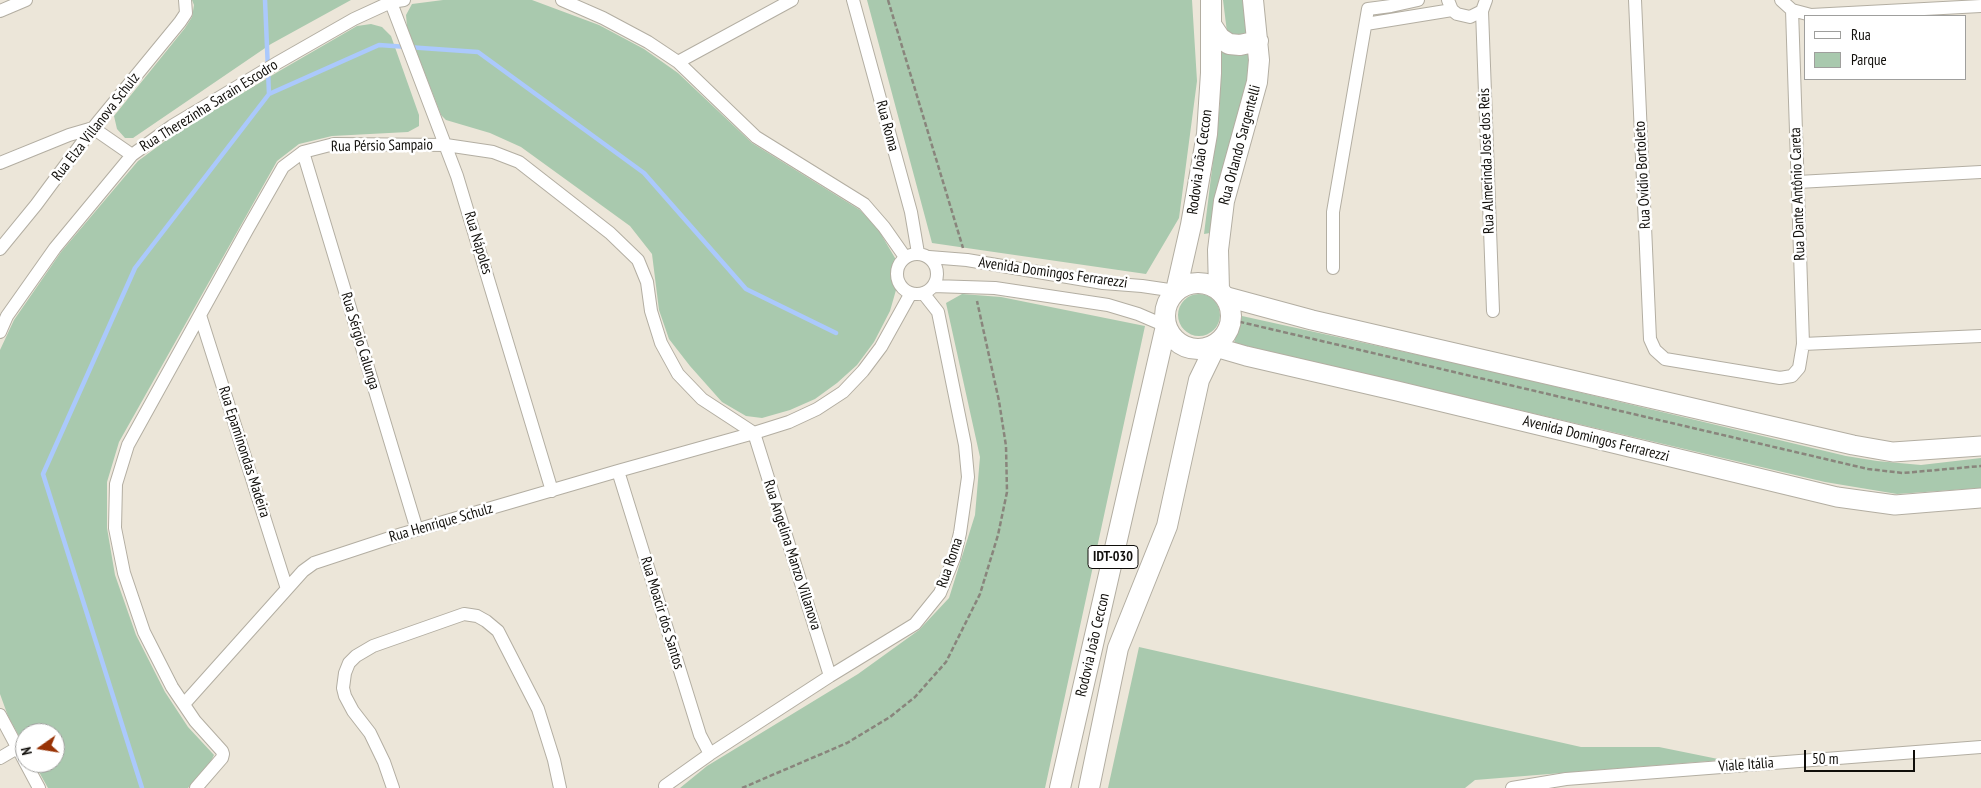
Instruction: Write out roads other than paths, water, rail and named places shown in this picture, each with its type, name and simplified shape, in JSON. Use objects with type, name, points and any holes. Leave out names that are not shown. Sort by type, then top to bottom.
[{"type":"main road","name":"Rodovia João Ceccon","points":[[1176,291],[1191,225],[1207,134],[1212,26],[1211,0]]},
{"type":"main road","name":"Rua Orlando Sargentelli","points":[[1223,294],[1218,250],[1224,201],[1258,82],[1259,60],[1254,0]]},
{"type":"main road","points":[[1212,26],[1220,38],[1229,44],[1240,45],[1258,41]]},
{"type":"main road","points":[[1223,294],[1231,309],[1232,320],[1224,338],[1215,347],[1196,350],[1186,348],[1170,335],[1166,326],[1165,316],[1170,298],[1184,286],[1202,282],[1223,294],[1312,320],[1853,445],[1894,452],[1981,446]]},
{"type":"main road","name":"Rodovia João Ceccon","points":[[1060,788],[1166,326]]},
{"type":"main road","name":"Rodovia João Ceccon","points":[[1089,788],[1118,648],[1167,526],[1199,380],[1215,347]]},
{"type":"main road","name":"Avenida Domingos Ferrarezzi","points":[[1215,347],[1836,497],[1894,505],[1981,498]]},
{"type":"street","points":[[0,11],[26,0]]},
{"type":"street","name":"Rua Therezinha Sarain Escodro","points":[[0,332],[4,314],[55,248],[132,156],[172,126],[277,63],[390,1],[404,0]]},
{"type":"street","points":[[562,0],[603,18],[648,42],[678,62],[756,137],[864,204],[884,227],[917,255]]},
{"type":"street","points":[[678,62],[792,0]]},
{"type":"street","name":"Rua Roma","points":[[853,0],[911,212],[917,255],[937,272],[922,291]]},
{"type":"street","points":[[1333,268],[1334,212],[1368,9],[1418,0]]},
{"type":"street","name":"Rua Ovídio Bortoleto","points":[[1635,0],[1650,339],[1655,350],[1665,359],[1780,378],[1792,376]]},
{"type":"street","points":[[1781,0],[1792,10],[1811,15],[1981,6]]},
{"type":"street","name":"Rua Nápoles","points":[[390,1],[457,176],[552,491]]},
{"type":"street","name":"Rua Elza Villanova Schulz","points":[[0,249],[36,205],[93,128],[180,22],[186,13],[186,2]]},
{"type":"street","points":[[1366,24],[1450,5],[1463,17],[1470,17],[1484,5]]},
{"type":"street","name":"Rua Almerinda José dos Reis","points":[[1484,5],[1493,311]]},
{"type":"street","name":"Rua Dante Antônio Careta","points":[[1792,10],[1803,344],[1799,368],[1792,376]]},
{"type":"street","points":[[0,163],[69,135],[93,128],[132,156]]},
{"type":"street","name":"Rua Pérsio Sampaio","points":[[196,788],[222,758],[222,751],[195,721],[172,687],[144,632],[124,573],[115,528],[116,484],[128,445],[200,315],[284,167],[303,152],[334,144],[446,145],[493,152],[519,162],[624,245],[638,260],[647,282],[651,311],[662,343],[678,374],[702,399],[754,434]]},
{"type":"street","name":"Rua Sérgio Calunga","points":[[303,152],[417,530]]},
{"type":"street","points":[[1798,182],[1981,172]]},
{"type":"street","name":"Rua Roma","points":[[664,786],[830,676],[914,624],[940,593],[954,558],[960,533],[968,477],[965,445],[938,312],[922,291],[900,286],[896,273],[898,267],[917,255]]},
{"type":"street","name":"Avenida Domingos Ferrarezzi","points":[[917,255],[967,260],[1103,283],[1176,291]]},
{"type":"street","name":"Avenida Domingos Ferrarezzi","points":[[922,291],[974,287],[1108,305],[1138,314],[1166,326]]},
{"type":"street","points":[[754,434],[789,422],[817,409],[843,392],[863,371],[881,347],[898,315],[922,291]]},
{"type":"street","name":"Rua Epaminondas Madeira","points":[[200,315],[287,589]]},
{"type":"street","points":[[1803,344],[1981,336]]},
{"type":"street","name":"Rua Henrique Schulz","points":[[184,704],[303,571],[314,563],[417,530],[618,471],[754,434]]},
{"type":"street","name":"Rua Angelina Manzo Villanova","points":[[754,434],[830,676]]},
{"type":"street","name":"Rua Moacir dos Santos","points":[[618,471],[700,735],[710,754]]},
{"type":"street","points":[[393,788],[384,762],[370,733],[353,711],[345,696],[343,688],[345,673],[349,664],[356,656],[373,646],[464,614],[477,616],[498,631],[538,709],[554,760],[560,788]]},
{"type":"street","points":[[0,715],[15,744]]},
{"type":"street","name":"Viale Itália","points":[[1515,788],[1566,779],[1981,747]]},
{"type":"street","points":[[0,758],[15,749]]},
{"type":"street","points":[[31,773],[39,788]]},
{"type":"waterway","points":[[142,788],[43,474],[135,268],[269,94],[265,0]]},
{"type":"waterway","points":[[269,94],[379,45],[478,52],[644,173],[746,289],[836,333]]}]
